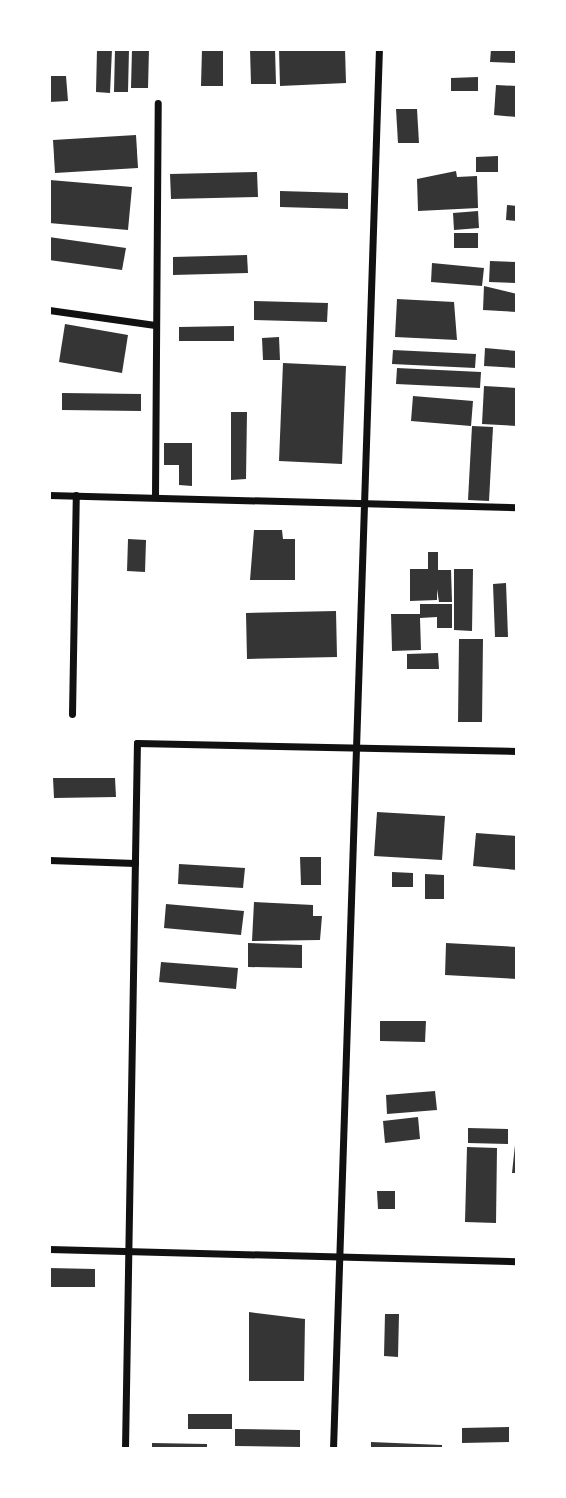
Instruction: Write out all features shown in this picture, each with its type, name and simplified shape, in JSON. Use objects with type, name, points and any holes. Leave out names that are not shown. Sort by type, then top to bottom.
[{"type":"street","points":[[333,1449],[379,49]]},
{"type":"street","points":[[155,495],[158,103]]},
{"type":"street","points":[[49,310],[155,325]]},
{"type":"street","points":[[49,495],[155,495],[363,504],[517,507]]},
{"type":"street","points":[[72,714],[76,495]]},
{"type":"street","points":[[125,1449],[137,743],[517,751]]},
{"type":"street","points":[[49,859],[135,863]]},
{"type":"street","points":[[49,1249],[128,1247],[517,1261]]},
{"type":"building","points":[[97,49],[112,49],[110,93],[96,92]]},
{"type":"building","points":[[115,49],[129,49],[128,92],[114,92]]},
{"type":"building","points":[[132,49],[149,49],[148,88],[131,88]]},
{"type":"building","points":[[202,49],[223,49],[223,86],[201,86]]},
{"type":"building","points":[[250,49],[275,49],[276,84],[251,84]]},
{"type":"building","points":[[279,49],[345,49],[346,83],[280,86]]},
{"type":"building","points":[[491,49],[517,49],[517,63],[490,62]]},
{"type":"building","points":[[49,76],[66,76],[68,101],[49,102]]},
{"type":"building","points":[[478,77],[478,91],[451,91],[451,78]]},
{"type":"building","points":[[496,85],[517,86],[517,117],[494,115]]},
{"type":"building","points":[[396,109],[417,109],[419,143],[398,143]]},
{"type":"building","points":[[136,135],[138,168],[55,173],[53,140]]},
{"type":"building","points":[[498,156],[498,172],[476,172],[476,157]]},
{"type":"building","points":[[456,171],[457,177],[477,176],[478,208],[418,211],[417,179]]},
{"type":"building","points":[[257,172],[258,197],[171,199],[170,174]]},
{"type":"building","points":[[50,180],[132,187],[128,230],[49,223]]},
{"type":"building","points":[[280,191],[348,193],[348,209],[280,207]]},
{"type":"building","points":[[507,205],[517,206],[517,221],[506,220]]},
{"type":"building","points":[[478,211],[479,228],[454,230],[453,213]]},
{"type":"building","points":[[454,233],[478,233],[478,248],[454,248]]},
{"type":"building","points":[[49,237],[126,248],[122,270],[49,260]]},
{"type":"building","points":[[247,255],[248,273],[173,275],[173,257]]},
{"type":"building","points":[[490,261],[517,262],[516,283],[489,282]]},
{"type":"building","points":[[432,263],[484,268],[482,286],[431,282]]},
{"type":"building","points":[[484,286],[517,294],[517,312],[483,310]]},
{"type":"building","points":[[397,299],[454,302],[457,340],[395,337]]},
{"type":"building","points":[[254,301],[328,303],[327,322],[254,320]]},
{"type":"building","points":[[65,324],[128,335],[122,373],[59,362]]},
{"type":"building","points":[[234,326],[234,341],[179,341],[179,327]]},
{"type":"building","points":[[279,337],[280,360],[263,360],[262,338]]},
{"type":"building","points":[[485,348],[517,351],[517,368],[484,366]]},
{"type":"building","points":[[393,350],[476,354],[475,368],[392,364]]},
{"type":"building","points":[[283,363],[346,366],[342,464],[279,461]]},
{"type":"building","points":[[397,368],[481,372],[480,388],[396,384]]},
{"type":"building","points":[[484,386],[517,388],[517,426],[482,424]]},
{"type":"building","points":[[62,393],[141,394],[141,411],[62,410]]},
{"type":"building","points":[[413,396],[473,401],[471,426],[411,421]]},
{"type":"building","points":[[231,412],[247,412],[246,479],[231,480]]},
{"type":"building","points":[[472,426],[493,427],[489,501],[468,500]]},
{"type":"building","points":[[164,443],[192,443],[192,486],[179,485],[179,465],[164,465]]},
{"type":"building","points":[[254,530],[282,530],[283,539],[295,539],[295,580],[250,580]]},
{"type":"building","points":[[128,539],[146,540],[145,572],[127,571]]},
{"type":"building","points":[[428,552],[438,552],[438,570],[451,570],[452,602],[439,602],[437,589],[437,600],[410,601],[410,569],[428,569]]},
{"type":"building","points":[[454,569],[473,569],[472,631],[454,630]]},
{"type":"building","points":[[506,583],[508,637],[495,637],[493,584]]},
{"type":"building","points":[[420,604],[452,604],[452,628],[437,628],[437,617],[420,618],[421,650],[392,651],[391,614],[420,614]]},
{"type":"building","points":[[336,611],[337,657],[247,659],[246,613]]},
{"type":"building","points":[[459,639],[483,639],[482,722],[458,722]]},
{"type":"building","points":[[438,653],[439,669],[407,669],[407,654]]},
{"type":"building","points":[[53,778],[115,778],[116,797],[54,798]]},
{"type":"building","points":[[377,812],[445,816],[442,860],[374,856]]},
{"type":"building","points":[[476,833],[517,836],[517,870],[473,866]]},
{"type":"building","points":[[300,857],[321,857],[321,885],[301,885]]},
{"type":"building","points":[[179,864],[245,868],[243,888],[178,884]]},
{"type":"building","points":[[392,872],[413,873],[413,887],[392,887]]},
{"type":"building","points":[[425,874],[444,875],[444,899],[425,899]]},
{"type":"building","points":[[254,902],[313,905],[313,916],[322,916],[320,940],[252,941]]},
{"type":"building","points":[[166,904],[244,911],[241,935],[164,928]]},
{"type":"building","points":[[248,943],[302,945],[302,968],[248,967]]},
{"type":"building","points":[[446,943],[517,947],[517,979],[445,975]]},
{"type":"building","points":[[161,962],[238,968],[236,989],[159,982]]},
{"type":"building","points":[[380,1021],[426,1021],[425,1042],[380,1041]]},
{"type":"building","points":[[435,1091],[437,1110],[387,1114],[386,1095]]},
{"type":"building","points":[[418,1117],[420,1139],[385,1143],[383,1121]]},
{"type":"building","points":[[468,1128],[508,1129],[508,1144],[468,1143]]},
{"type":"building","points":[[515,1145],[517,1173],[512,1173]]},
{"type":"building","points":[[467,1147],[497,1148],[496,1223],[465,1222]]},
{"type":"building","points":[[377,1191],[395,1191],[395,1209],[378,1209]]},
{"type":"building","points":[[49,1268],[95,1269],[95,1287],[49,1287]]},
{"type":"building","points":[[249,1312],[305,1319],[304,1381],[249,1381]]},
{"type":"building","points":[[385,1314],[399,1314],[398,1357],[384,1356]]},
{"type":"building","points":[[188,1414],[232,1414],[232,1429],[188,1429]]},
{"type":"building","points":[[509,1427],[509,1442],[462,1443],[462,1428]]},
{"type":"building","points":[[235,1429],[300,1430],[300,1447],[235,1446]]},
{"type":"building","points":[[371,1442],[442,1445],[442,1449],[371,1449]]},
{"type":"building","points":[[152,1443],[207,1444],[207,1449],[152,1449]]}]
